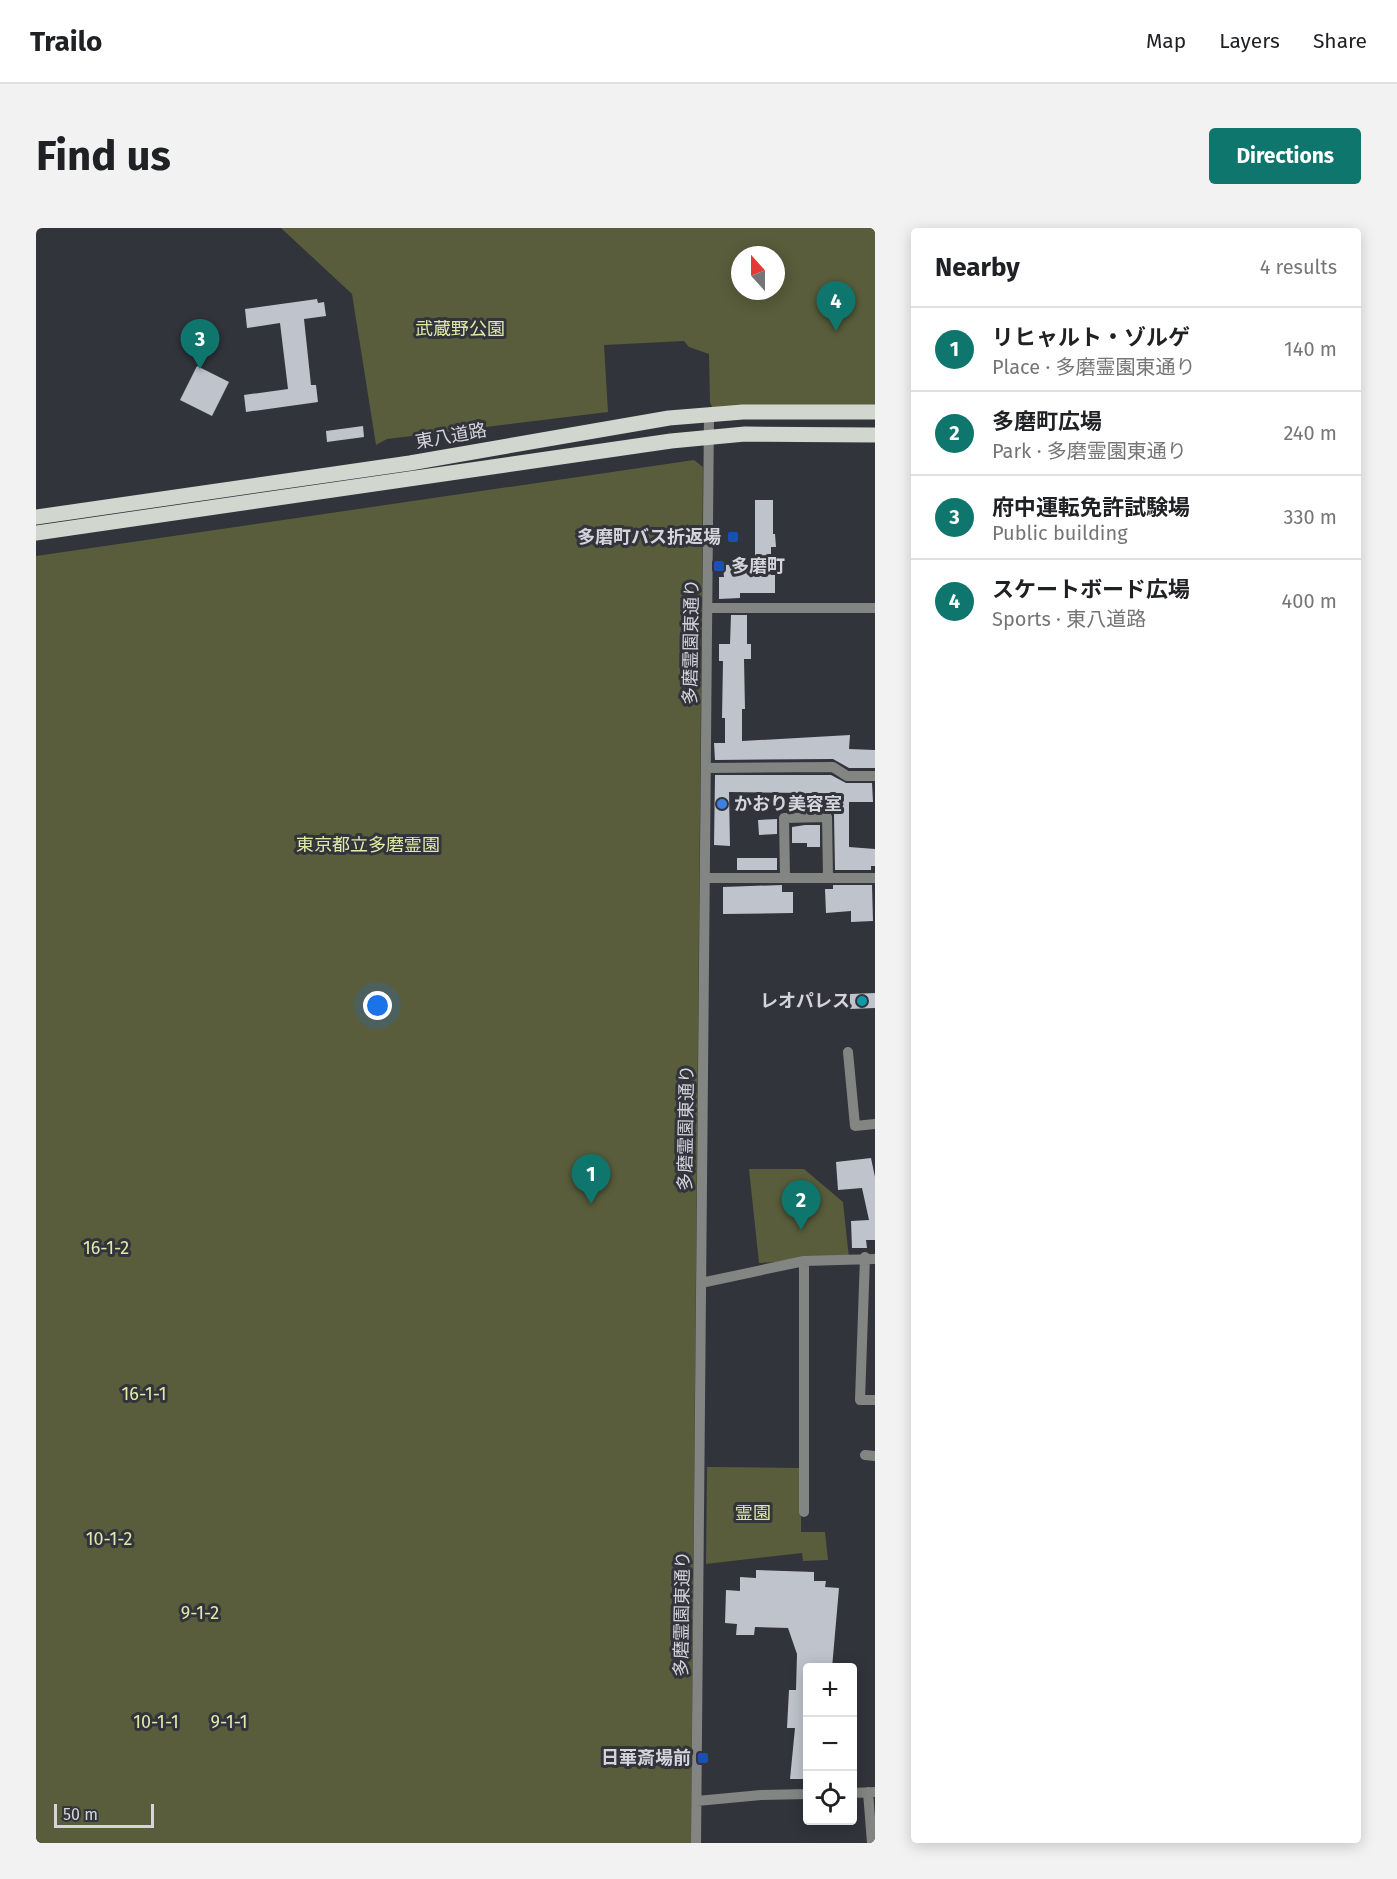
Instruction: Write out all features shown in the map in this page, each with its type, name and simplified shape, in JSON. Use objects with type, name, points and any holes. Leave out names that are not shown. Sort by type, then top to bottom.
[{"type":"main road","name":"東八道路","points":[[36,517],[410,463],[709,414],[875,412]]},
{"type":"main road","name":"東八道路","points":[[36,533],[709,437],[745,434],[875,435]]},
{"type":"street","name":"多磨霊園東通り","points":[[696,1843],[709,414]]},
{"type":"street","points":[[708,608],[875,608]]},
{"type":"street","points":[[706,768],[832,767],[847,776],[875,776]]},
{"type":"street","points":[[786,878],[784,818],[827,817],[828,877]]},
{"type":"street","points":[[705,878],[875,878]]},
{"type":"street","points":[[848,1052],[855,1126],[875,1124]]},
{"type":"street","points":[[701,1283],[804,1261],[870,1258],[860,1400],[875,1400]]},
{"type":"street","points":[[804,1261],[804,1512]]},
{"type":"street","points":[[871,1792],[872,1843]]},
{"type":"street","points":[[697,1802],[761,1795],[803,1794]]},
{"type":"green space","name":"武蔵野公園","points":[[281,228],[875,228],[875,408],[713,410],[710,402],[709,354],[689,347],[684,341],[604,345],[608,412],[387,439],[376,445],[352,294]]},
{"type":"green space","name":"東京都立多磨霊園","points":[[694,460],[703,467],[691,1843],[36,1843],[36,556]]},
{"type":"green space","points":[[749,1169],[804,1169],[843,1202],[849,1258],[759,1263]]},
{"type":"green space","name":"霊園","points":[[707,1467],[801,1468],[801,1532],[825,1532],[828,1560],[803,1561],[802,1553],[706,1564]]},
{"type":"building","points":[[317,299],[318,303],[324,302],[326,316],[304,319],[311,385],[316,385],[318,402],[246,412],[244,395],[288,389],[280,323],[247,328],[245,309]]},
{"type":"building","points":[[197,366],[229,382],[212,416],[180,400]]},
{"type":"building","points":[[363,426],[364,437],[327,442],[326,431]]},
{"type":"building","points":[[755,500],[773,500],[773,534],[775,534],[776,547],[771,547],[771,575],[775,575],[775,593],[740,593],[740,598],[719,599],[719,577],[724,577],[723,565],[755,564]]},
{"type":"building","points":[[731,615],[747,615],[747,644],[751,644],[751,659],[744,659],[745,709],[742,709],[742,741],[850,735],[849,749],[875,750],[875,768],[849,768],[833,759],[715,760],[714,743],[725,743],[725,718],[722,718],[723,661],[719,661],[719,644],[730,644]]},
{"type":"building","points":[[715,775],[831,775],[846,783],[872,783],[873,802],[849,802],[849,847],[875,849],[875,866],[871,866],[871,870],[835,870],[834,814],[827,810],[805,810],[805,793],[729,792],[730,846],[714,845]]},
{"type":"building","points":[[777,819],[777,834],[759,835],[758,820]]},
{"type":"building","points":[[820,825],[820,847],[807,847],[807,843],[792,843],[792,827]]},
{"type":"building","points":[[737,858],[777,858],[777,870],[737,870]]},
{"type":"building","points":[[782,885],[782,892],[793,892],[793,913],[723,914],[723,887]]},
{"type":"building","points":[[833,885],[872,885],[873,921],[851,922],[851,911],[826,913],[825,889],[833,889]]},
{"type":"building","name":"レオパレス","points":[[875,993],[875,1008],[850,1009],[850,994]]},
{"type":"building","points":[[871,1158],[875,1177],[875,1240],[866,1240],[867,1248],[852,1248],[851,1221],[869,1220],[862,1188],[838,1190],[836,1162]]},
{"type":"building","points":[[756,1570],[814,1572],[814,1581],[826,1581],[825,1587],[839,1588],[832,1663],[803,1663],[803,1779],[790,1779],[795,1728],[787,1728],[789,1690],[796,1690],[797,1654],[788,1628],[755,1627],[754,1635],[736,1635],[737,1624],[725,1623],[726,1590],[740,1591],[740,1577],[756,1578]]},
{"type":"place","name":"スケートボード広場","points":[[836,331]]},
{"type":"place","name":"府中運転免許試験場","points":[[200,369]]},
{"type":"place","name":"多磨町バス折返場","points":[[733,537]]},
{"type":"place","name":"多磨町","points":[[719,566]]},
{"type":"place","name":"かおり美容室","points":[[722,804]]},
{"type":"place","name":"レオパレス","points":[[862,1001]]},
{"type":"place","name":"リヒャルト・ゾルゲ","points":[[591,1204]]},
{"type":"place","name":"多磨町広場","points":[[801,1230]]},
{"type":"place","name":"日華斎場前","points":[[703,1758]]},
{"type":"park label","name":"16-1-2","points":[[106,1248]]},
{"type":"park label","name":"16-1-1","points":[[144,1394]]},
{"type":"park label","name":"10-1-2","points":[[109,1539]]},
{"type":"park label","name":"9-1-2","points":[[200,1613]]},
{"type":"park label","name":"10-1-1","points":[[156,1722]]},
{"type":"park label","name":"9-1-1","points":[[229,1722]]}]
